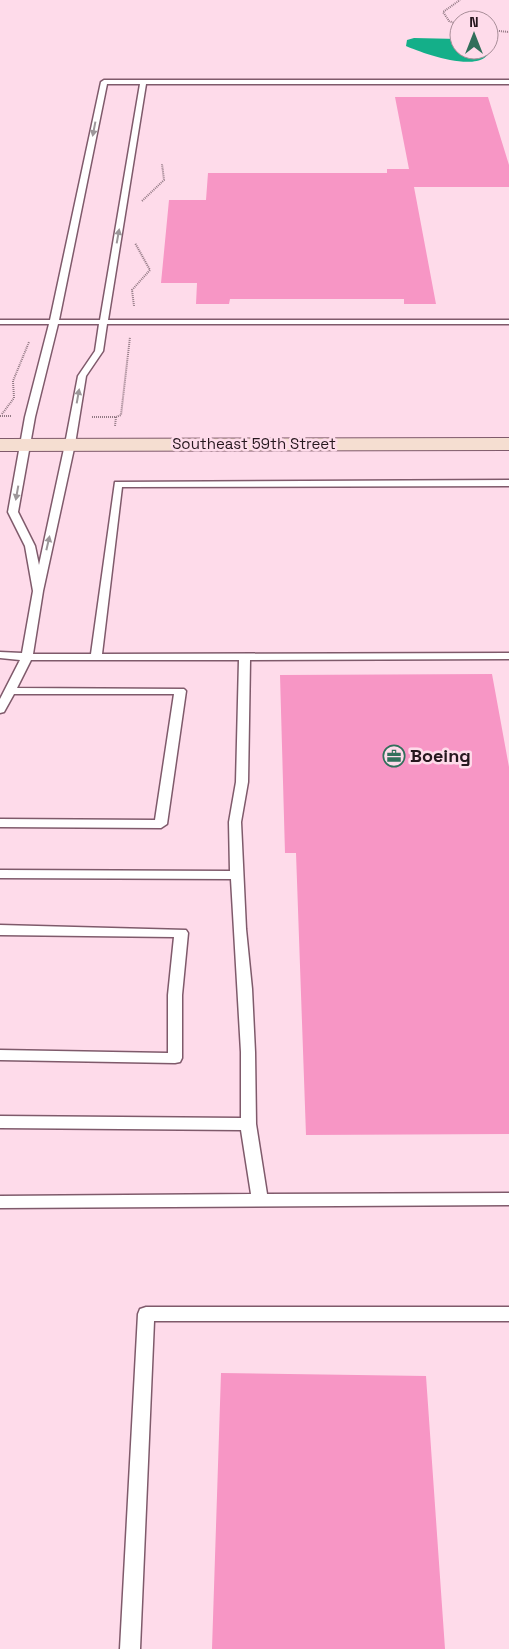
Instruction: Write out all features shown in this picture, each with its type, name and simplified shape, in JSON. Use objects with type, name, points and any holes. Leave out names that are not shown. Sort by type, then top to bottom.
[{"type":"main road","name":"Southeast 59th Street","points":[[0,445],[509,444]]},
{"type":"lane","points":[[38,591],[30,546],[13,512],[30,416],[54,322],[104,82],[509,82]]},
{"type":"lane","points":[[0,710],[27,657],[38,591],[70,444],[82,376],[100,351],[143,82]]},
{"type":"lane","points":[[0,322],[509,322]]},
{"type":"lane","points":[[96,657],[118,484],[509,483]]},
{"type":"lane","points":[[0,655],[27,657],[509,656]]},
{"type":"lane","points":[[245,657],[242,782],[235,822],[236,875],[247,1025],[248,1124],[260,1200]]},
{"type":"lane","points":[[0,823],[161,824],[180,691],[9,691]]},
{"type":"lane","points":[[0,874],[236,875]]},
{"type":"lane","points":[[0,930],[181,934],[175,995],[175,1058],[0,1055]]},
{"type":"lane","points":[[0,1122],[248,1124]]},
{"type":"lane","points":[[0,1202],[509,1199]]},
{"type":"lane","points":[[130,1649],[146,1314],[509,1314]]},
{"type":"path","points":[[449,20],[443,12],[460,0]]},
{"type":"path","points":[[139,206],[164,180],[162,164]]},
{"type":"path","points":[[134,240],[150,270],[132,290],[134,308]]},
{"type":"path","points":[[116,417],[122,415],[131,330]]},
{"type":"path","points":[[1,415],[14,398],[12,381],[18,372],[25,348],[32,339]]},
{"type":"shaded area","points":[[414,38],[449,39],[449,60],[406,46],[407,40]]},
{"type":"shaded area","points":[[449,60],[480,60],[468,62]]},
{"type":"building","points":[[395,97],[488,97],[509,165],[509,187],[414,187],[436,304],[404,304],[404,299],[230,299],[229,304],[196,304],[197,283],[161,283],[169,200],[206,200],[208,173],[387,173],[387,169],[409,169]]},
{"type":"building","points":[[492,674],[509,767],[509,1134],[306,1135],[296,853],[285,853],[280,675]]},
{"type":"building","points":[[221,1373],[426,1376],[445,1649],[212,1649]]},
{"type":"place","name":"Boeing","points":[[394,756]]}]
